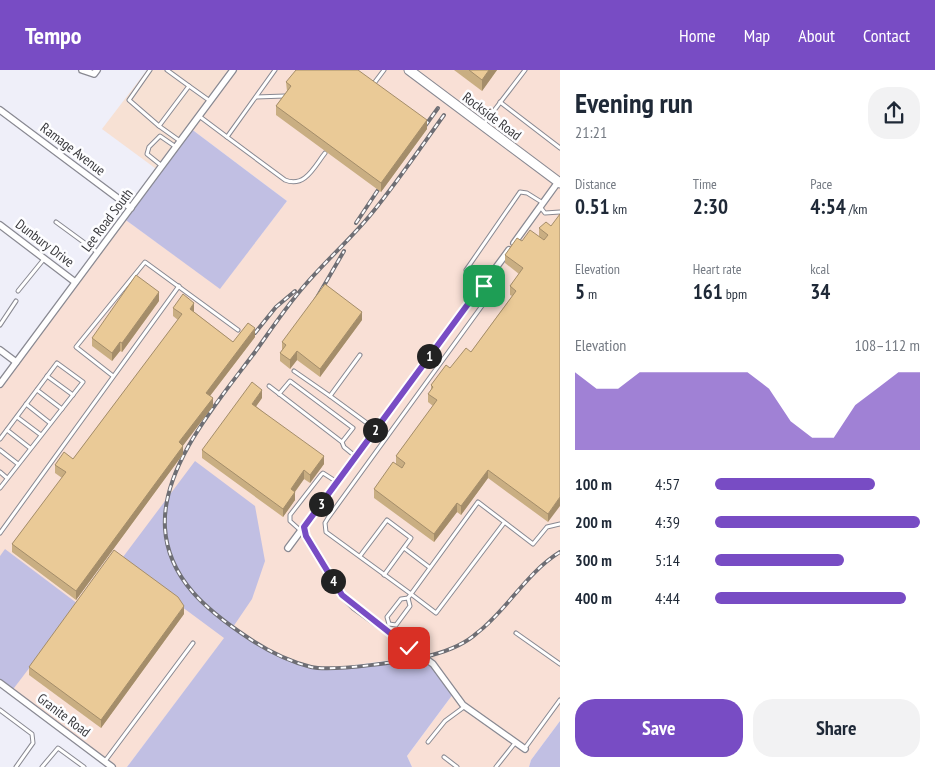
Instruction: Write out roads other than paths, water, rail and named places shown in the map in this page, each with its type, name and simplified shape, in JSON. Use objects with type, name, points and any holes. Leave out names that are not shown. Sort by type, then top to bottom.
[{"type":"main road","name":"Rockside Road","points":[[409,70],[559,182]]},
{"type":"street","points":[[82,70],[96,72]]},
{"type":"street","name":"Lee Road South","points":[[0,384],[233,70]]},
{"type":"street","name":"Ramage Avenue","points":[[0,110],[131,208]]},
{"type":"street","points":[[288,548],[559,182]]},
{"type":"street","name":"Dunbury Drive","points":[[0,225],[75,282]]},
{"type":"street","points":[[0,350],[16,362]]},
{"type":"street","points":[[302,529],[342,595],[385,630],[433,664],[465,707],[525,749]]},
{"type":"street","name":"Granite Road","points":[[0,683],[112,767]]},
{"type":"lane","points":[[150,70],[129,100],[178,144]]},
{"type":"lane","points":[[167,70],[210,101]]},
{"type":"lane","points":[[227,137],[275,70]]},
{"type":"lane","points":[[376,82],[384,70]]},
{"type":"lane","points":[[482,126],[524,70]]},
{"type":"lane","points":[[159,126],[189,86]]},
{"type":"lane","points":[[255,97],[284,96]]},
{"type":"lane","points":[[500,102],[560,148]]},
{"type":"lane","points":[[199,116],[285,180],[293,182],[306,179],[325,153]]},
{"type":"lane","points":[[162,166],[147,154],[149,147],[159,137],[178,144]]},
{"type":"lane","points":[[504,523],[436,614],[326,532],[325,523],[492,292],[466,270],[504,212],[520,192],[527,193],[542,206],[545,213],[560,212]]},
{"type":"lane","points":[[56,222],[97,253]]},
{"type":"lane","points":[[18,291],[44,258]]},
{"type":"lane","points":[[113,376],[76,347],[145,262],[238,330]]},
{"type":"lane","points":[[0,533],[179,286]]},
{"type":"lane","points":[[0,324],[16,301]]},
{"type":"lane","points":[[330,396],[360,355]]},
{"type":"lane","points":[[0,439],[57,363],[83,382],[0,488]]},
{"type":"lane","points":[[294,372],[375,429]]},
{"type":"lane","points":[[48,376],[72,395]]},
{"type":"lane","points":[[279,394],[290,381],[353,428],[342,442]]},
{"type":"lane","points":[[269,386],[342,442],[344,447],[355,456]]},
{"type":"lane","points":[[37,390],[62,409]]},
{"type":"lane","points":[[26,404],[50,423]]},
{"type":"lane","points":[[17,417],[41,435]]},
{"type":"lane","points":[[7,430],[30,448]]},
{"type":"lane","points":[[0,450],[18,464]]},
{"type":"lane","points":[[0,472],[7,478]]},
{"type":"lane","points":[[302,529],[290,521],[290,515],[320,475],[323,473],[337,482]]},
{"type":"lane","points":[[385,630],[389,624],[387,617],[401,599],[408,598],[478,502],[533,544],[547,527],[560,524]]},
{"type":"lane","points":[[360,556],[386,520],[411,538],[384,575]]},
{"type":"lane","points":[[404,548],[429,567]]},
{"type":"lane","points":[[389,624],[396,625],[410,606],[408,598]]},
{"type":"lane","points":[[516,633],[560,664]]},
{"type":"lane","points":[[105,761],[193,643]]},
{"type":"lane","points":[[525,749],[560,700]]},
{"type":"lane","points":[[428,742],[445,721],[465,707]]},
{"type":"lane","points":[[0,710],[32,734],[34,743],[16,767]]},
{"type":"lane","points":[[496,767],[515,743]]},
{"type":"lane","points":[[42,767],[58,748],[84,767]]},
{"type":"lane","points":[[444,757],[457,767]]},
{"type":"railway","points":[[425,126],[438,108]]},
{"type":"railway","points":[[444,115],[372,213],[288,306],[195,434],[182,457],[172,481],[166,505],[165,528],[168,546],[182,578],[192,592],[218,616],[270,651],[302,665],[321,668],[352,667],[406,660],[432,655],[456,647],[467,641],[488,623],[537,570],[560,552]]},
{"type":"railway","points":[[356,223],[378,190]]},
{"type":"railway","points":[[315,301],[344,251]]},
{"type":"railway","points":[[255,333],[276,307],[295,291]]}]
